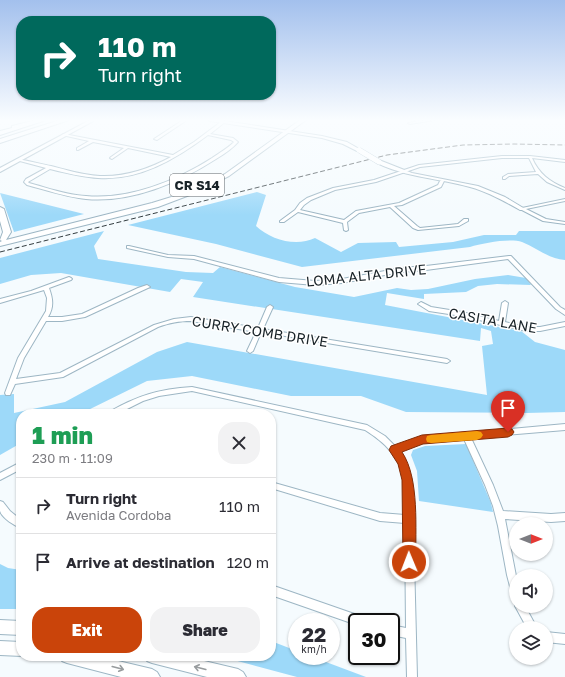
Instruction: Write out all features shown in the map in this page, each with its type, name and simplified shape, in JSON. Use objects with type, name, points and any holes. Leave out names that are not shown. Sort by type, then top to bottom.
[{"type":"main road","name":"CR S14","points":[[1,241],[103,217],[155,201],[198,185],[225,170],[253,152]]},
{"type":"main road","points":[[0,209],[7,232],[1,241]]},
{"type":"main road","points":[[0,627],[16,628]]},
{"type":"main road","points":[[0,648],[16,649]]},
{"type":"main road","points":[[87,661],[152,677]]},
{"type":"main road","points":[[172,661],[238,677]]},
{"type":"street","points":[[0,170],[33,152]]},
{"type":"street","points":[[112,158],[121,152]]},
{"type":"street","points":[[151,152],[173,156]]},
{"type":"street","points":[[18,160],[91,175],[113,177],[136,172],[181,152]]},
{"type":"street","points":[[50,167],[26,182],[28,184],[84,197],[115,197],[167,183],[189,174],[223,152]]},
{"type":"street","points":[[362,152],[379,162],[401,172],[479,188],[545,220],[565,223]]},
{"type":"street","points":[[282,221],[309,199],[334,188],[375,181],[419,166],[480,158],[530,157],[565,161]]},
{"type":"street","points":[[530,157],[538,173],[546,180],[565,189]]},
{"type":"street","points":[[504,178],[508,175],[538,173]]},
{"type":"street","points":[[345,222],[358,212],[409,201],[440,186],[442,181]]},
{"type":"street","points":[[522,209],[565,200]]},
{"type":"street","points":[[391,206],[415,227],[420,229],[459,225],[466,220]]},
{"type":"street","points":[[296,211],[345,222]]},
{"type":"street","points":[[345,222],[346,230]]},
{"type":"street","name":"LOMA ALTA DRIVE","points":[[129,247],[168,256],[194,258],[279,280],[298,283],[342,281],[401,270],[509,258],[558,308],[565,313]]},
{"type":"street","points":[[0,301],[46,288],[69,279]]},
{"type":"street","points":[[45,319],[62,319],[83,316],[147,287]]},
{"type":"street","points":[[8,393],[21,358],[45,319],[50,303],[46,288]]},
{"type":"street","points":[[502,323],[505,303]]},
{"type":"street","name":"CASITA LANE","points":[[421,304],[429,309],[462,314],[526,329],[540,329],[565,324]]},
{"type":"street","points":[[250,351],[270,307]]},
{"type":"street","name":"CURRY COMB DRIVE","points":[[13,382],[61,375],[156,326],[172,320],[192,319],[447,361]]},
{"type":"street","points":[[121,409],[144,397],[167,391],[204,391],[368,428],[383,438],[395,450],[403,462],[408,480],[412,677]]},
{"type":"street","points":[[395,450],[422,440],[565,427]]},
{"type":"street","points":[[466,436],[491,490],[500,515],[509,569]]},
{"type":"street","points":[[0,477],[16,469]]},
{"type":"street","points":[[276,486],[380,517],[408,519]]},
{"type":"street","points":[[0,505],[12,519],[16,521]]},
{"type":"street","points":[[500,515],[551,518],[565,517]]},
{"type":"street","points":[[276,592],[348,617]]},
{"type":"street","points":[[400,632],[411,634]]},
{"type":"street","points":[[553,638],[565,639]]},
{"type":"shaded area","points":[[257,192],[266,195],[256,226],[269,235],[284,241],[300,242],[315,238],[341,252],[358,243],[396,242],[399,247],[453,242],[484,235],[516,235],[519,231],[565,231],[565,260],[554,258],[522,242],[504,241],[470,247],[302,267],[216,244],[128,225]]},
{"type":"shaded area","points":[[0,193],[84,214],[14,232]]},
{"type":"shaded area","points":[[104,231],[94,246],[98,259],[186,272],[213,273],[220,267],[295,287],[354,297],[397,288],[411,290],[428,289],[475,279],[508,275],[526,278],[531,285],[497,284],[478,286],[466,292],[424,294],[424,299],[387,293],[385,305],[521,331],[535,342],[565,350],[565,412],[406,412],[361,396],[291,396],[192,376],[147,381],[90,409],[33,409],[65,402],[157,352],[187,342],[487,395],[482,346],[493,344],[491,331],[481,328],[480,341],[193,297],[203,282],[181,279],[170,292],[61,273],[31,275],[0,284],[0,258]]},
{"type":"shaded area","points":[[14,394],[14,413],[16,413],[16,446],[0,455],[0,395]]},
{"type":"shaded area","points":[[466,444],[491,503],[493,512],[419,501],[417,471],[411,455],[413,450],[425,446]]},
{"type":"shaded area","points":[[0,564],[8,568],[16,569],[16,609],[0,609]]},
{"type":"shaded area","points":[[276,643],[288,648],[288,665],[334,665],[366,677],[297,677],[238,661],[276,661]]},
{"type":"railway","points":[[0,252],[387,155],[413,152]]},
{"type":"slow traffic","points":[[431,439],[477,435]]},
{"type":"route","points":[[409,562],[408,480],[403,462],[395,450],[422,440],[508,432]]}]
